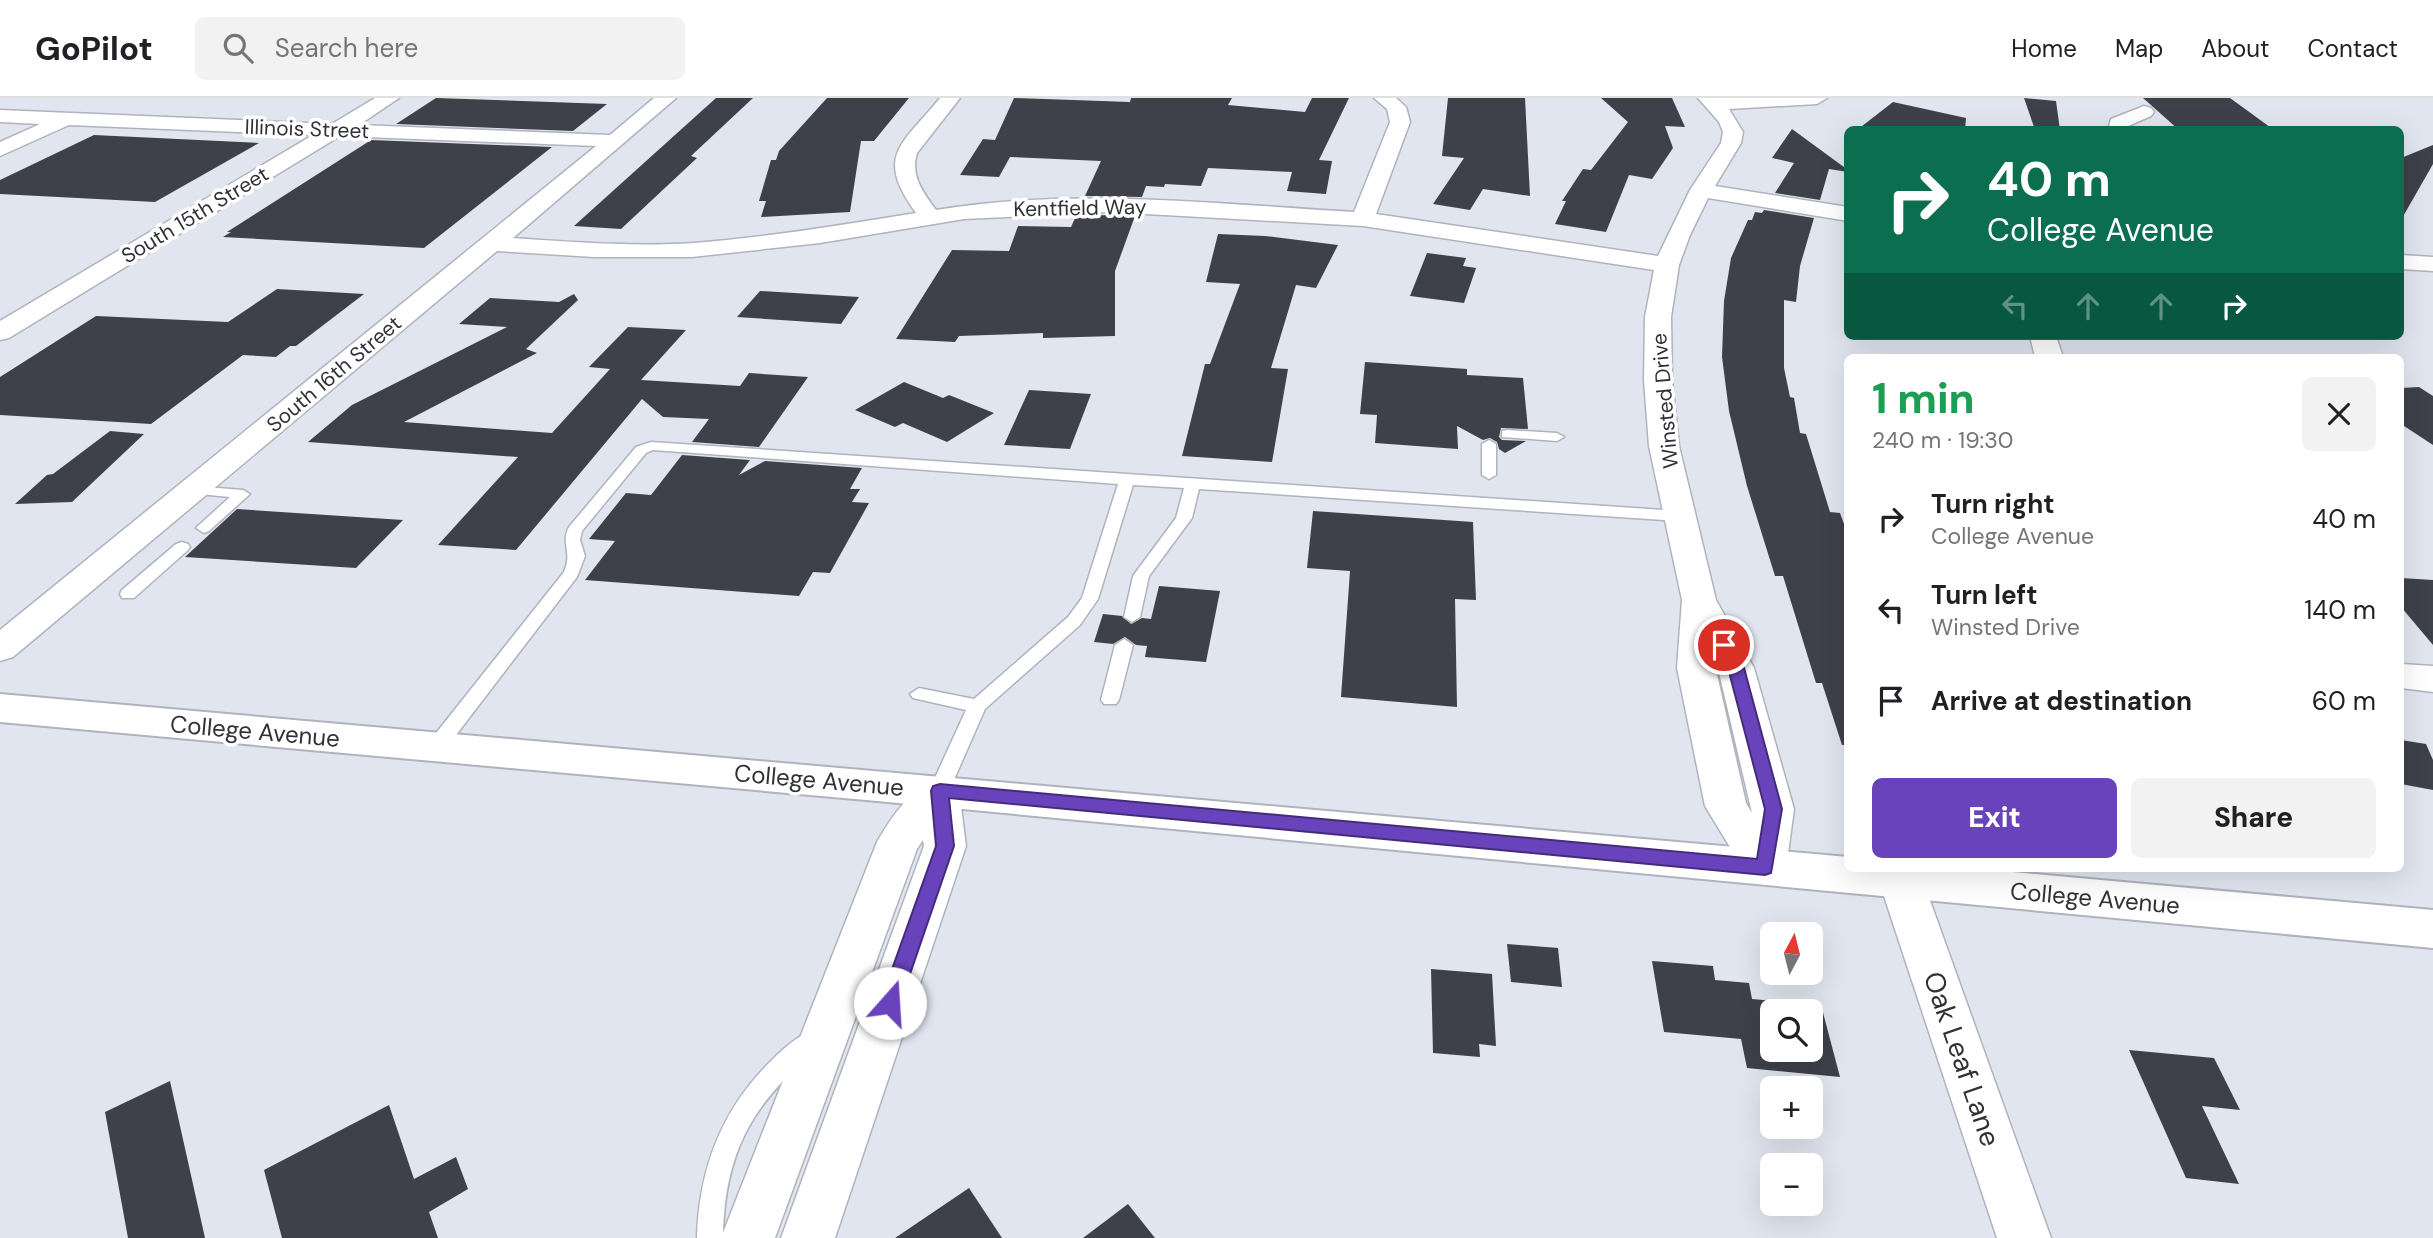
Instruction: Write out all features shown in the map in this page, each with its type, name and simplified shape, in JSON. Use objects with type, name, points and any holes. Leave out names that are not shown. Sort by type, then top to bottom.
[{"type":"main road","name":"College Avenue","points":[[0,708],[940,791],[2433,929]]},
{"type":"street","name":"South 15th Street","points":[[0,332],[389,98]]},
{"type":"street","name":"South 16th Street","points":[[0,649],[666,98]]},
{"type":"street","points":[[929,216],[908,185],[903,161],[907,152],[950,98]]},
{"type":"street","points":[[1363,219],[1400,122],[1396,107],[1384,98]]},
{"type":"street","points":[[1713,101],[1817,98]]},
{"type":"street","name":"Winsted Drive","points":[[1713,101],[1728,120],[1732,132],[1731,143],[1678,234],[1667,265],[1658,317],[1658,380],[1664,446],[1699,600],[1695,668],[1726,806],[1765,867]]},
{"type":"street","points":[[0,150],[100,103]]},
{"type":"street","points":[[2118,126],[2118,123],[2144,112]]},
{"type":"street","name":"Illinois Street","points":[[0,116],[613,141]]},
{"type":"street","points":[[1704,186],[1844,206]]},
{"type":"street","points":[[1704,186],[1844,213]]},
{"type":"street","name":"Kentfield Way","points":[[492,244],[607,251],[692,250],[820,236],[929,216],[1028,207],[1110,205],[1363,219],[1667,265]]},
{"type":"street","points":[[2404,262],[2433,264]]},
{"type":"street","points":[[2404,676],[2433,679]]},
{"type":"street","points":[[748,1238],[898,842],[940,791]]},
{"type":"street","points":[[808,1238],[945,846],[940,791]]},
{"type":"street","name":"Oak Leaf Lane","points":[[1901,881],[2024,1238]]},
{"type":"lane","points":[[1507,434],[1557,437]]},
{"type":"lane","points":[[1489,444],[1489,475]]},
{"type":"lane","points":[[436,747],[571,573],[578,559],[578,548],[572,540],[574,530],[641,450],[651,446],[1679,516]]},
{"type":"lane","points":[[940,791],[977,706],[1074,621],[1090,599],[1127,480]]},
{"type":"lane","points":[[1132,617],[1141,576],[1184,518],[1193,484]]},
{"type":"lane","points":[[194,490],[243,494],[204,528]]},
{"type":"lane","points":[[128,594],[182,547]]},
{"type":"lane","points":[[1110,700],[1124,645]]},
{"type":"lane","points":[[919,694],[977,706]]},
{"type":"lane","points":[[710,1238],[709,1211],[716,1176],[733,1128],[760,1086],[790,1056],[829,1028]]},
{"type":"building","points":[[436,98],[607,104],[573,131],[396,124]]},
{"type":"building","points":[[716,98],[753,98],[691,156],[697,158],[621,229],[574,226]]},
{"type":"building","points":[[827,98],[909,98],[874,141],[861,141],[850,212],[761,217],[766,201],[759,201],[771,160],[776,160],[779,151]]},
{"type":"building","points":[[1014,98],[1130,102],[1131,98],[1232,98],[1228,105],[1305,112],[1312,98],[1349,98],[1319,160],[1332,161],[1326,194],[1287,191],[1292,172],[1208,168],[1201,186],[1146,186],[1142,197],[1085,196],[1101,161],[1010,157],[999,177],[960,175],[983,139],[995,140]]},
{"type":"building","points":[[1448,98],[1525,98],[1530,196],[1483,189],[1470,210],[1433,204],[1464,158],[1442,156]]},
{"type":"building","points":[[1601,98],[1672,98],[1685,127],[1665,126],[1673,148],[1652,179],[1629,175],[1606,232],[1555,224],[1566,201],[1562,201],[1583,169],[1591,170],[1628,122]]},
{"type":"building","points":[[2024,98],[2056,101],[2059,126],[2034,126]]},
{"type":"building","points":[[2143,98],[2230,98],[2268,126],[2174,126]]},
{"type":"building","points":[[1893,102],[1966,118],[1965,126],[1862,126]]},
{"type":"building","points":[[1792,129],[1844,167],[1844,171],[1829,169],[1820,200],[1775,193],[1794,163],[1772,158]]},
{"type":"building","points":[[94,135],[259,143],[155,202],[0,194],[0,180]]},
{"type":"building","points":[[371,140],[552,147],[424,248],[223,237]]},
{"type":"building","points":[[2433,145],[2433,164],[2404,215],[2404,157]]},
{"type":"building","points":[[1764,210],[1814,218],[1800,266],[1796,302],[1784,300],[1784,368],[1790,397],[1794,398],[1800,433],[1806,434],[1830,512],[1840,513],[1844,524],[1844,745],[1822,683],[1816,683],[1783,576],[1775,576],[1747,486],[1729,411],[1722,357],[1724,301],[1731,258],[1748,220],[1752,220],[1755,212],[1762,213]]},
{"type":"building","points":[[1076,216],[1135,216],[1115,271],[1115,336],[1043,338],[1043,333],[959,336],[955,342],[896,339],[952,250],[1009,251],[1018,226],[1071,227]]},
{"type":"building","points":[[1218,234],[1265,236],[1338,245],[1316,288],[1296,285],[1271,368],[1288,369],[1272,462],[1182,456],[1205,364],[1210,364],[1240,284],[1206,282]]},
{"type":"building","points":[[1427,253],[1466,258],[1463,266],[1476,268],[1464,303],[1410,296]]},
{"type":"building","points":[[277,289],[364,294],[296,346],[290,346],[276,357],[243,355],[151,424],[0,415],[0,377],[96,316],[228,322]]},
{"type":"building","points":[[760,291],[859,297],[841,324],[737,317]]},
{"type":"building","points":[[574,294],[578,300],[526,349],[537,353],[404,422],[552,433],[610,369],[589,367],[628,327],[686,330],[641,380],[740,386],[749,373],[808,377],[759,447],[692,442],[709,419],[663,417],[642,399],[516,550],[438,545],[518,457],[308,442],[352,405],[507,327],[459,324],[490,298],[559,302]]},
{"type":"building","points":[[1365,362],[1467,369],[1467,375],[1523,378],[1528,429],[1501,428],[1499,437],[1502,440],[1526,441],[1505,453],[1499,449],[1497,442],[1490,438],[1483,440],[1457,426],[1458,449],[1375,443],[1377,415],[1360,414]]},
{"type":"building","points":[[904,382],[943,398],[949,395],[994,413],[947,442],[903,423],[895,427],[855,410]]},
{"type":"building","points":[[2419,387],[2433,396],[2433,445],[2404,426],[2404,388]]},
{"type":"building","points":[[1029,390],[1091,394],[1070,449],[1004,445]]},
{"type":"building","points":[[110,431],[144,434],[72,502],[15,504],[47,475],[53,474]]},
{"type":"building","points":[[682,455],[750,460],[739,475],[765,461],[862,468],[850,489],[860,489],[852,502],[869,503],[830,573],[813,572],[799,596],[585,580],[615,541],[589,539],[626,493],[651,495]]},
{"type":"building","points":[[237,509],[403,520],[356,568],[185,557]]},
{"type":"building","points":[[1313,511],[1473,522],[1476,600],[1455,599],[1457,707],[1341,697],[1350,571],[1307,568]]},
{"type":"building","points":[[2404,578],[2433,580],[2433,645],[2404,611]]},
{"type":"building","points":[[1159,586],[1220,591],[1206,662],[1145,657],[1147,646],[1136,645],[1125,637],[1113,644],[1094,642],[1103,614],[1122,616],[1131,624],[1142,618],[1151,619]]},
{"type":"building","points":[[2404,740],[2426,744],[2433,760],[2433,790],[2404,785]]},
{"type":"building","points":[[1507,944],[1558,948],[1562,987],[1511,982]]},
{"type":"building","points":[[1652,961],[1713,966],[1715,980],[1749,983],[1752,999],[1760,1000],[1760,1062],[1823,1062],[1823,1013],[1840,1077],[1747,1068],[1741,1039],[1664,1032]]},
{"type":"building","points":[[1431,969],[1492,974],[1496,1046],[1479,1044],[1480,1057],[1433,1053]]},
{"type":"building","points":[[2129,1050],[2214,1058],[2240,1110],[2202,1106],[2239,1184],[2186,1178]]},
{"type":"building","points":[[170,1081],[205,1238],[128,1238],[105,1112]]},
{"type":"building","points":[[389,1105],[414,1179],[456,1157],[468,1189],[429,1212],[438,1238],[282,1238],[264,1170]]},
{"type":"building","points":[[969,1188],[1002,1238],[895,1238]]},
{"type":"building","points":[[1128,1204],[1155,1238],[1083,1238]]},
{"type":"route","points":[[890,1003],[945,846],[940,791],[1765,867],[1773,809],[1736,668],[1724,645]]}]
